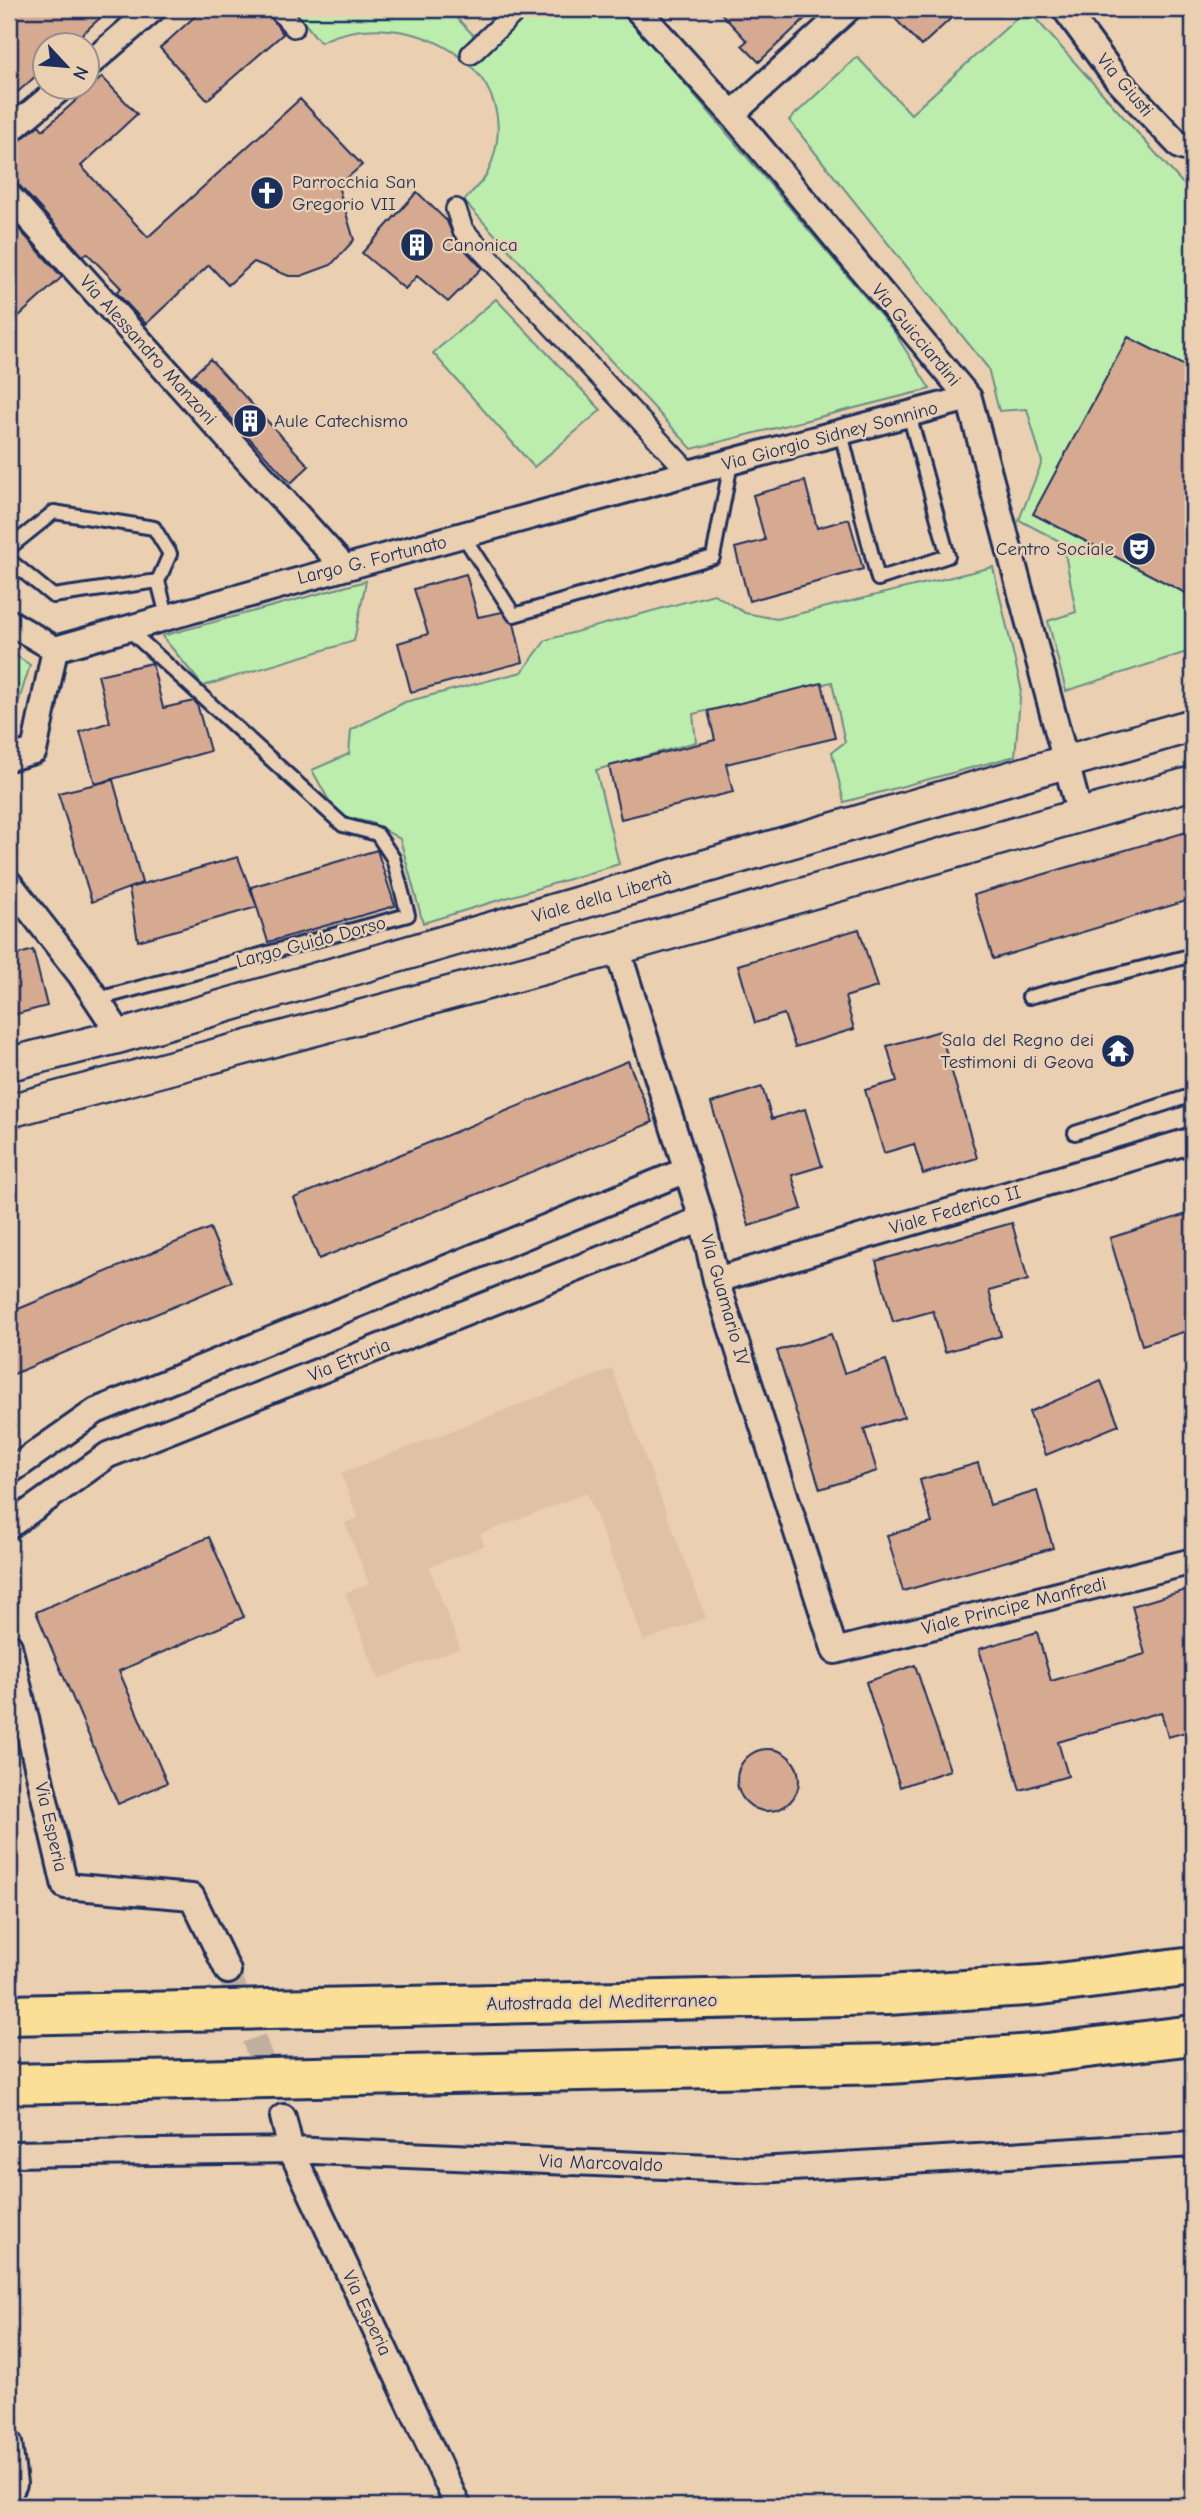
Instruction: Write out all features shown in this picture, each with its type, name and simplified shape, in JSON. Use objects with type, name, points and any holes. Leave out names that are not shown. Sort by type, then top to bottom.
[{"type":"highway","name":"Autostrada del Mediterraneo","points":[[9,2015],[887,1995],[1041,1985],[1193,1966]]},
{"type":"highway","points":[[9,2084],[889,2064],[1047,2053],[1193,2035]]},
{"type":"street","points":[[102,53],[153,9]]},
{"type":"street","points":[[278,9],[294,27]]},
{"type":"street","points":[[471,54],[519,9]]},
{"type":"street","name":"Via Guicciardini","points":[[637,9],[732,114],[969,398],[1080,815]]},
{"type":"street","points":[[732,114],[848,9]]},
{"type":"street","name":"Via Giusti","points":[[1065,9],[1115,77],[1181,147],[1193,150]]},
{"type":"street","points":[[9,131],[44,102]]},
{"type":"street","name":"Via Alessandro Manzoni","points":[[9,197],[343,566]]},
{"type":"street","points":[[456,209],[463,230],[691,475]]},
{"type":"street","name":"Via Giorgio Sidney Sonnino","points":[[691,475],[969,398]]},
{"type":"street","name":"Largo G. Fortunato","points":[[55,649],[343,566],[464,537],[691,475]]},
{"type":"street","points":[[9,622],[55,649],[34,751],[9,758]]},
{"type":"street","name":"Viale della Libertà","points":[[9,1064],[121,1036],[1193,726]]},
{"type":"street","points":[[9,1111],[617,948],[1193,783]]},
{"type":"street","points":[[9,883],[98,999],[121,1036]]},
{"type":"street","name":"Via Guamario IV","points":[[617,948],[702,1219],[716,1280],[835,1651]]},
{"type":"street","name":"Viale Federico II","points":[[716,1280],[1193,1140]]},
{"type":"street","points":[[9,1472],[96,1411],[687,1170]]},
{"type":"street","name":"Via Etruria","points":[[9,1526],[108,1455],[702,1219]]},
{"type":"street","name":"Viale Principe Manfredi","points":[[835,1651],[1193,1560]]},
{"type":"street","name":"Via Esperia","points":[[9,1646],[65,1886],[192,1898],[228,1971]]},
{"type":"street","name":"Via Esperia","points":[[283,2117],[291,2150],[458,2506]]},
{"type":"street","name":"Via Marcovaldo","points":[[9,2154],[291,2150],[758,2170],[1193,2144]]},
{"type":"street","points":[[9,2443],[14,2484],[9,2494]]},
{"type":"lane","points":[[841,433],[878,579],[948,556],[909,414]]},
{"type":"lane","points":[[464,537],[514,615],[713,557],[731,463]]},
{"type":"lane","points":[[9,548],[54,512],[154,528],[170,554],[158,581],[167,617]]},
{"type":"lane","points":[[9,560],[53,596],[158,581]]},
{"type":"lane","name":"Largo Guido Dorso","points":[[98,999],[408,915],[393,858],[377,834],[343,825],[128,628]]},
{"type":"lane","points":[[1029,997],[1193,955]]},
{"type":"lane","points":[[1075,1133],[1193,1095]]},
{"type":"shaded area","points":[[612,1369],[706,1618],[644,1641],[587,1493],[481,1534],[484,1546],[429,1567],[460,1648],[378,1679],[345,1593],[369,1584],[345,1523],[358,1518],[341,1473]]},
{"type":"green space","points":[[293,9],[448,9],[488,50],[532,9],[622,9],[893,330],[930,389],[692,449],[464,201],[488,172],[498,135],[493,102],[478,74],[454,52],[424,37],[389,30],[354,31],[320,42]]},
{"type":"green space","points":[[1027,9],[1193,195],[1193,650],[1066,691],[1048,621],[1076,612],[1063,543],[1019,520],[1042,462],[1027,409],[999,411],[988,368],[789,120],[857,57],[911,114]]},
{"type":"green space","points":[[496,299],[601,410],[534,467],[433,353]]},
{"type":"green space","points":[[993,567],[1021,687],[1015,756],[844,802],[832,752],[845,742],[832,682],[693,714],[696,742],[596,770],[619,864],[423,923],[400,839],[372,823],[337,815],[312,770],[349,754],[351,730],[405,702],[522,672],[546,640],[714,594],[745,613],[777,619]]},
{"type":"green space","points":[[366,581],[354,641],[203,686],[162,636]]},
{"type":"green space","points":[[9,651],[30,665],[9,733]]},
{"type":"building","points":[[9,9],[110,9],[85,32],[32,32],[32,79],[12,97],[18,104],[9,112]]},
{"type":"building","points":[[203,9],[265,9],[283,34],[207,100],[160,48]]},
{"type":"building","points":[[717,9],[815,9],[759,62],[742,45],[747,41]]},
{"type":"building","points":[[886,9],[961,9],[921,46]]},
{"type":"building","points":[[102,77],[137,114],[81,166],[148,237],[300,99],[362,165],[338,186],[354,240],[331,265],[301,276],[289,276],[254,262],[228,285],[209,265],[146,324],[116,292],[121,288],[87,253],[83,256],[20,186],[9,182],[9,145],[18,142],[39,125],[43,130],[74,102],[102,102]]},
{"type":"building","name":"Canonica","points":[[417,192],[447,221],[454,238],[482,268],[448,302],[417,276],[405,289],[362,253]]},
{"type":"building","points":[[9,218],[62,277],[19,316],[9,305]]},
{"type":"building","name":"Centro Sociale","points":[[1128,337],[1193,370],[1193,597],[1033,514]]},
{"type":"building","name":"Aule Catechismo","points":[[210,359],[309,466],[291,483],[192,376]]},
{"type":"building","points":[[805,481],[817,528],[849,519],[863,569],[749,601],[735,548],[765,540],[753,495]]},
{"type":"building","points":[[466,574],[478,617],[502,612],[514,623],[523,662],[411,692],[398,643],[428,634],[414,589]]},
{"type":"building","points":[[152,663],[163,708],[194,701],[210,751],[95,784],[80,732],[110,722],[98,675]]},
{"type":"building","points":[[822,683],[835,738],[726,764],[733,792],[621,819],[609,766],[715,740],[708,711]]},
{"type":"building","points":[[113,780],[142,883],[92,902],[58,793]]},
{"type":"building","points":[[1193,830],[1193,899],[993,959],[974,895]]},
{"type":"building","points":[[377,850],[395,906],[268,942],[251,887]]},
{"type":"building","points":[[238,857],[257,907],[138,941],[129,888]]},
{"type":"building","points":[[859,929],[877,987],[845,997],[854,1029],[795,1047],[784,1014],[755,1023],[738,965]]},
{"type":"building","points":[[33,950],[47,1006],[9,1016],[9,957]]},
{"type":"building","points":[[940,1031],[977,1158],[923,1174],[914,1144],[884,1153],[865,1090],[897,1081],[887,1046]]},
{"type":"building","points":[[628,1061],[653,1122],[319,1259],[294,1198]]},
{"type":"building","points":[[762,1087],[772,1119],[805,1109],[822,1166],[792,1175],[802,1209],[749,1226],[711,1103]]},
{"type":"building","points":[[1193,1212],[1193,1329],[1142,1345],[1110,1238]]},
{"type":"building","points":[[1012,1223],[1028,1280],[989,1291],[1001,1336],[945,1352],[933,1311],[893,1322],[876,1261]]},
{"type":"building","points":[[210,1228],[232,1282],[9,1376],[9,1313]]},
{"type":"building","points":[[831,1334],[844,1373],[886,1360],[904,1417],[864,1429],[877,1471],[820,1489],[777,1351]]},
{"type":"building","points":[[1101,1381],[1119,1425],[1046,1455],[1029,1412]]},
{"type":"building","points":[[978,1463],[990,1505],[1037,1491],[1053,1548],[903,1591],[887,1535],[932,1523],[920,1480]]},
{"type":"building","points":[[209,1537],[244,1617],[119,1671],[167,1783],[118,1804],[36,1612]]},
{"type":"building","points":[[1189,1589],[1193,1604],[1193,1730],[1168,1737],[1161,1712],[1058,1742],[1068,1776],[1020,1790],[979,1649],[1037,1632],[1051,1681],[1145,1654],[1132,1606]]},
{"type":"building","points":[[915,1665],[950,1770],[900,1787],[866,1682]]},
{"type":"building","points":[[762,1749],[774,1749],[790,1758],[797,1768],[797,1792],[790,1802],[774,1811],[762,1811],[751,1806],[742,1797],[737,1786],[737,1774],[742,1763],[751,1754]]},
{"type":"tunnel","points":[[228,1971],[283,2117]]},
{"type":"place","name":"Parrocchia San Gregorio VII","points":[[267,193]]},
{"type":"place","name":"Canonica","points":[[417,245]]},
{"type":"place","name":"Aule Catechismo","points":[[250,421]]},
{"type":"place","name":"Centro Sociale","points":[[1139,549]]},
{"type":"place","name":"Sala del Regno dei Testimoni di Geova","points":[[1118,1051]]}]
